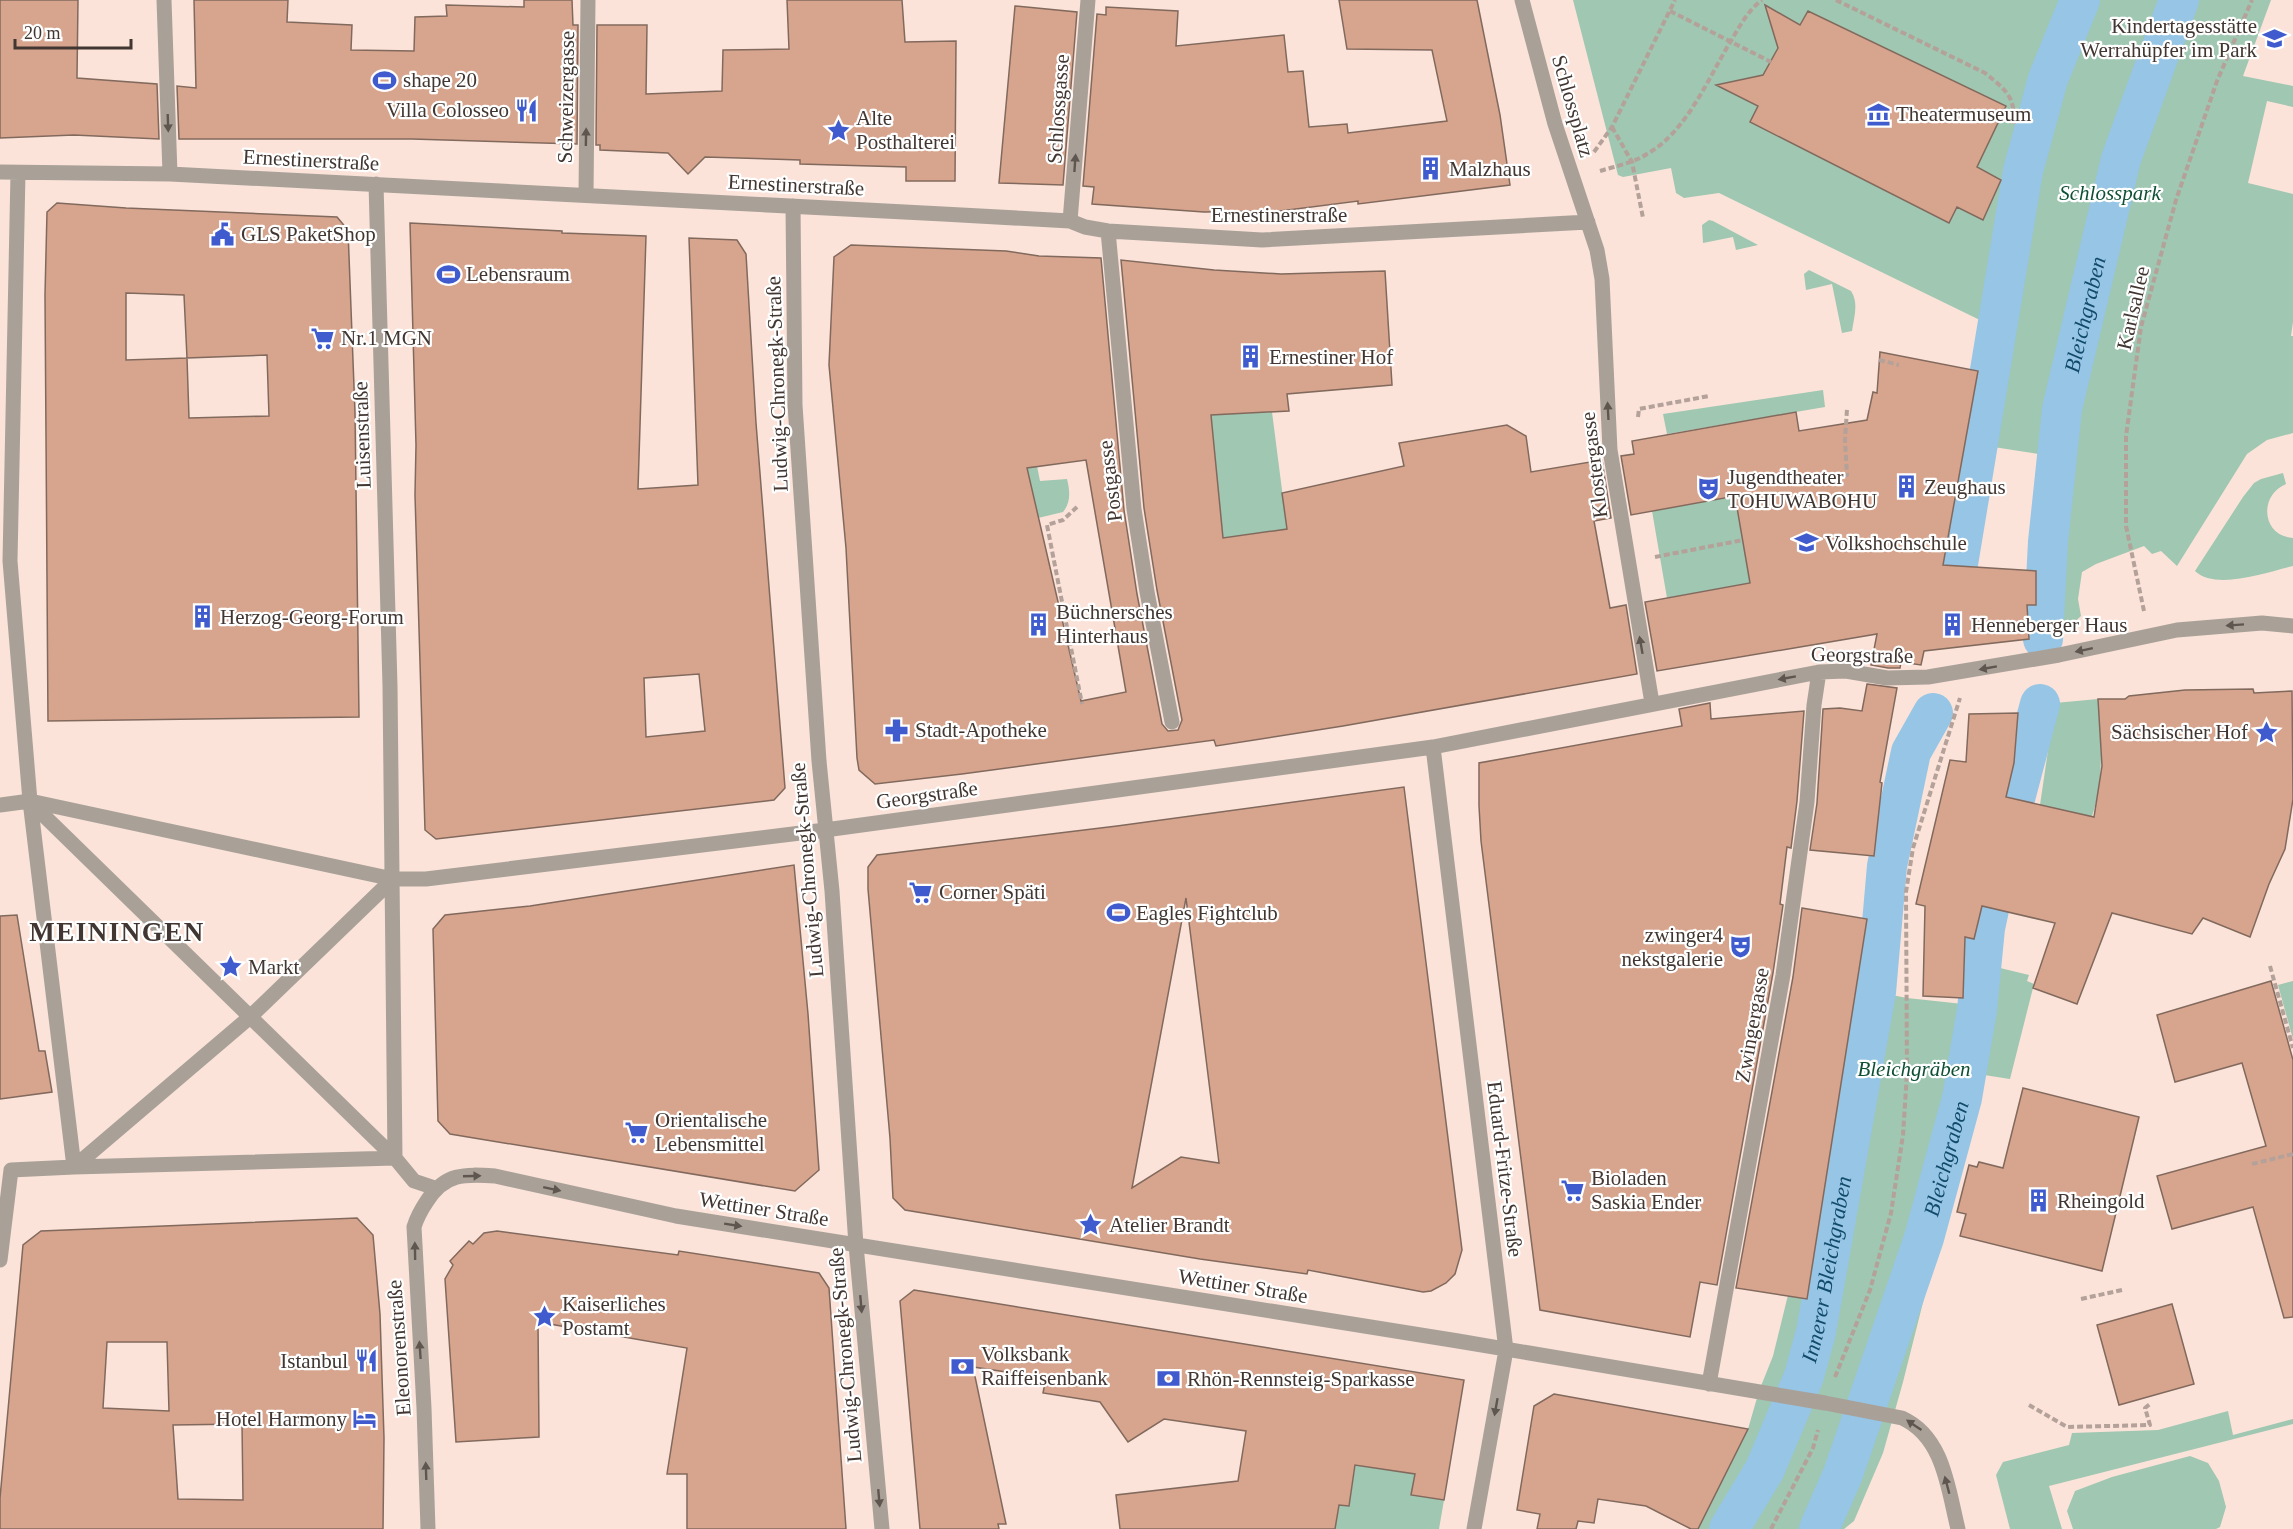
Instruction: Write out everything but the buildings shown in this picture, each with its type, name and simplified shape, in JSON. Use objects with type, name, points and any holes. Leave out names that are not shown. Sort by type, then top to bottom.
[{"type":"street","points":[[164,0],[170,174]]},
{"type":"street","name":"Schweizergasse","points":[[586,195],[588,0]]},
{"type":"street","name":"Schlossgasse","points":[[1070,221],[1088,0]]},
{"type":"street","name":"Schlossplatz","points":[[1522,0],[1555,124],[1588,222]]},
{"type":"street","name":"Ernestinerstraße","points":[[0,172],[170,174],[793,206],[1070,221],[1108,231],[1262,240],[1588,222]]},
{"type":"street","points":[[18,173],[10,561],[30,801],[74,1167]]},
{"type":"street","name":"Luisenstraße","points":[[376,184],[393,879]]},
{"type":"street","name":"Ludwig-Chronegk-Straße","points":[[793,206],[795,405],[819,761],[832,891],[856,1245],[882,1529]]},
{"type":"street","name":"Klostergasse","points":[[1588,222],[1602,279],[1609,438],[1652,703]]},
{"type":"street","name":"Postgasse","points":[[1108,231],[1133,499],[1147,592],[1172,722]]},
{"type":"street","name":"Georgstraße","points":[[393,879],[426,879],[825,830],[1433,747],[1819,672],[1846,671],[1887,678],[1928,677],[2060,655],[2177,630],[2262,623],[2293,626]]},
{"type":"street","name":"Zwingergasse","points":[[1709,1384],[1783,975],[1808,802],[1814,705],[1819,672]]},
{"type":"street","name":"Eduard-Fritze-Straße","points":[[1433,747],[1506,1350],[1474,1529]]},
{"type":"street","points":[[30,801],[395,1158],[414,1181],[435,1188]]},
{"type":"street","points":[[0,805],[30,801],[393,879]]},
{"type":"street","points":[[74,1167],[250,1017],[393,879]]},
{"type":"street","points":[[393,879],[395,1158]]},
{"type":"street","points":[[0,1260],[6,1169],[395,1158]]},
{"type":"street","name":"Wettiner Straße","points":[[450,1178],[470,1174],[495,1176],[676,1216],[1759,1391],[1891,1415],[1913,1422],[1932,1442],[1938,1454],[1958,1529]]},
{"type":"street","name":"Eleonorenstraße","points":[[428,1529],[414,1227],[417,1215],[435,1188],[450,1178]]},
{"type":"path","points":[[1573,179],[1612,128],[1675,0]]},
{"type":"path","points":[[1573,179],[1632,162],[1650,153],[1674,132],[1746,15],[1762,0]]},
{"type":"path","points":[[1836,0],[1986,74],[2006,90],[2013,100],[2014,124]]},
{"type":"path","name":"Karlsallee","points":[[2149,635],[2126,526],[2126,436],[2141,327],[2176,200],[2217,81],[2252,0]]},
{"type":"path","points":[[1670,11],[1771,62]]},
{"type":"path","points":[[1612,128],[1632,162],[1643,218]]},
{"type":"path","points":[[1879,360],[1899,365]]},
{"type":"path","points":[[1609,438],[1635,433],[1639,409],[1709,396]]},
{"type":"path","points":[[1808,483],[1848,475],[1845,440],[1847,409]]},
{"type":"path","points":[[1077,507],[1063,520],[1047,525],[1082,704]]},
{"type":"path","points":[[1628,562],[1743,540]]},
{"type":"path","points":[[1771,1529],[1813,1448],[1825,1403],[1870,1290],[1891,1213],[1903,1135],[1906,1091],[1906,892],[1913,848],[1961,702],[1959,684],[1954,673]]},
{"type":"path","points":[[2270,966],[2293,1048]]},
{"type":"path","points":[[2252,1164],[2293,1154]]},
{"type":"path","points":[[2081,1299],[2122,1290]]},
{"type":"path","points":[[2029,1405],[2067,1427],[2150,1425],[2145,1408],[2150,1404]]},
{"type":"green space","name":"Schlosspark","points":[[1573,0],[2271,0],[2243,76],[2293,86],[2293,107],[2267,101],[2248,183],[2293,194],[2293,322],[2291,336],[2293,336],[2293,433],[2267,440],[2247,454],[2177,566],[2161,551],[2152,554],[2144,546],[2096,564],[2082,572],[2078,599],[2081,616],[2060,636],[2053,637],[2065,458],[1987,446],[1992,415],[1971,410],[1984,322],[1719,193],[1684,198],[1676,193],[1671,168],[1623,177],[1618,175]]},
{"type":"green space","points":[[1709,220],[1758,245],[1736,250],[1733,237],[1703,243],[1702,225]]},
{"type":"green space","points":[[1809,270],[1851,291],[1855,305],[1852,331],[1842,333],[1832,284],[1806,290],[1804,274]]},
{"type":"green space","points":[[1823,390],[1825,407],[1667,434],[1663,414]]},
{"type":"green space","points":[[1272,412],[1287,529],[1223,538],[1211,415]]},
{"type":"green space","points":[[1037,466],[1040,481],[1067,479],[1069,496],[1063,512],[1038,518],[1005,471]]},
{"type":"green space","points":[[2283,473],[2286,484],[2271,497],[2267,515],[2275,530],[2283,536],[2293,538],[2293,566],[2228,580],[2204,577],[2195,571],[2254,483]]},
{"type":"green space","points":[[1735,496],[1750,583],[1667,598],[1652,511]]},
{"type":"green space","points":[[2098,699],[2100,775],[2091,819],[2040,805],[2055,703]]},
{"type":"green space","name":"Bleichgräben","points":[[2000,968],[2029,975],[2027,981],[2034,984],[2010,1079],[1984,1075],[1953,1183],[1883,1453],[1854,1521],[1844,1529],[1698,1529],[1748,1429],[1759,1391],[1773,1356],[1788,1295],[1807,1298],[1856,988],[1907,998],[1963,1004],[1992,1018]]},
{"type":"green space","points":[[2293,981],[2293,1039],[2278,985]]},
{"type":"green space","points":[[2228,1411],[2233,1435],[2293,1419],[2293,1424],[2049,1486],[2062,1529],[2010,1529],[1996,1475],[2003,1462],[2069,1445],[2072,1433],[2158,1430]]},
{"type":"green space","points":[[1357,1456],[1383,1469],[1415,1474],[1412,1495],[1444,1500],[1439,1529],[1335,1529],[1339,1505],[1349,1506]]},
{"type":"green space","points":[[2190,1456],[2208,1463],[2219,1481],[2226,1507],[2220,1527],[2216,1529],[2073,1529],[2067,1511],[2075,1491],[2112,1477]]},
{"type":"waterway","name":"Bleichgraben","points":[[1957,570],[2023,171],[2048,79],[2080,0]]},
{"type":"waterway","name":"Bleichgraben","points":[[2043,639],[2048,542],[2062,409],[2121,159],[2179,0]]},
{"type":"waterway","name":"Bleichgraben","points":[[1819,1529],[1843,1474],[1924,1238],[1962,1098],[1977,1010],[1985,928],[2003,844],[2040,704]]},
{"type":"waterway","name":"Innerer Bleichgraben","points":[[1729,1529],[1765,1469],[1804,1376],[1816,1332],[1876,992],[1887,866],[1911,752],[1933,713]]},
{"type":"place","name":"Kindertagesstätte Werrahüpfer im Park","points":[[2275,38]]},
{"type":"place","name":"shape 20","points":[[385,80]]},
{"type":"place","name":"Villa Colosseo","points":[[527,110]]},
{"type":"place","name":"Theatermuseum","points":[[1878,114]]},
{"type":"place","name":"Alte Posthalterei","points":[[838,130]]},
{"type":"place","name":"Malzhaus","points":[[1431,169]]},
{"type":"place","name":"GLS PaketShop","points":[[223,234]]},
{"type":"place","name":"Lebensraum","points":[[448,274]]},
{"type":"place","name":"Nr.1 MGN","points":[[323,338]]},
{"type":"place","name":"Ernestiner Hof","points":[[1251,357]]},
{"type":"place","name":"Zeughaus","points":[[1906,487]]},
{"type":"place","name":"Jugendtheater TOHUWABOHU","points":[[1709,489]]},
{"type":"place","name":"Volkshochschule","points":[[1807,543]]},
{"type":"place","name":"Herzog-Georg-Forum","points":[[202,617]]},
{"type":"place","name":"Büchnersches Hinterhaus","points":[[1038,624]]},
{"type":"place","name":"Henneberger Haus","points":[[1953,625]]},
{"type":"place","name":"Stadt-Apotheke","points":[[897,730]]},
{"type":"place","name":"Sächsischer Hof","points":[[2266,732]]},
{"type":"place","name":"Corner Späti","points":[[921,892]]},
{"type":"place","name":"Eagles Fightclub","points":[[1118,913]]},
{"type":"place","name":"zwinger4 nekstgalerie","points":[[1741,947]]},
{"type":"place","name":"Markt","points":[[230,967]]},
{"type":"place","name":"Orientalische Lebensmittel","points":[[637,1132]]},
{"type":"place","name":"Bioladen Saskia Ender","points":[[1573,1190]]},
{"type":"place","name":"Rheingold","points":[[2039,1201]]},
{"type":"place","name":"Atelier Brandt","points":[[1091,1225]]},
{"type":"place","name":"Kaiserliches Postamt","points":[[544,1316]]},
{"type":"place","name":"Istanbul","points":[[366,1361]]},
{"type":"place","name":"Volksbank Raiffeisenbank","points":[[963,1366]]},
{"type":"place","name":"Rhön-Rennsteig-Sparkasse","points":[[1169,1379]]},
{"type":"place","name":"Hotel Harmony","points":[[365,1419]]},
{"type":"district","name":"MEININGEN","points":[[117,932]]}]
